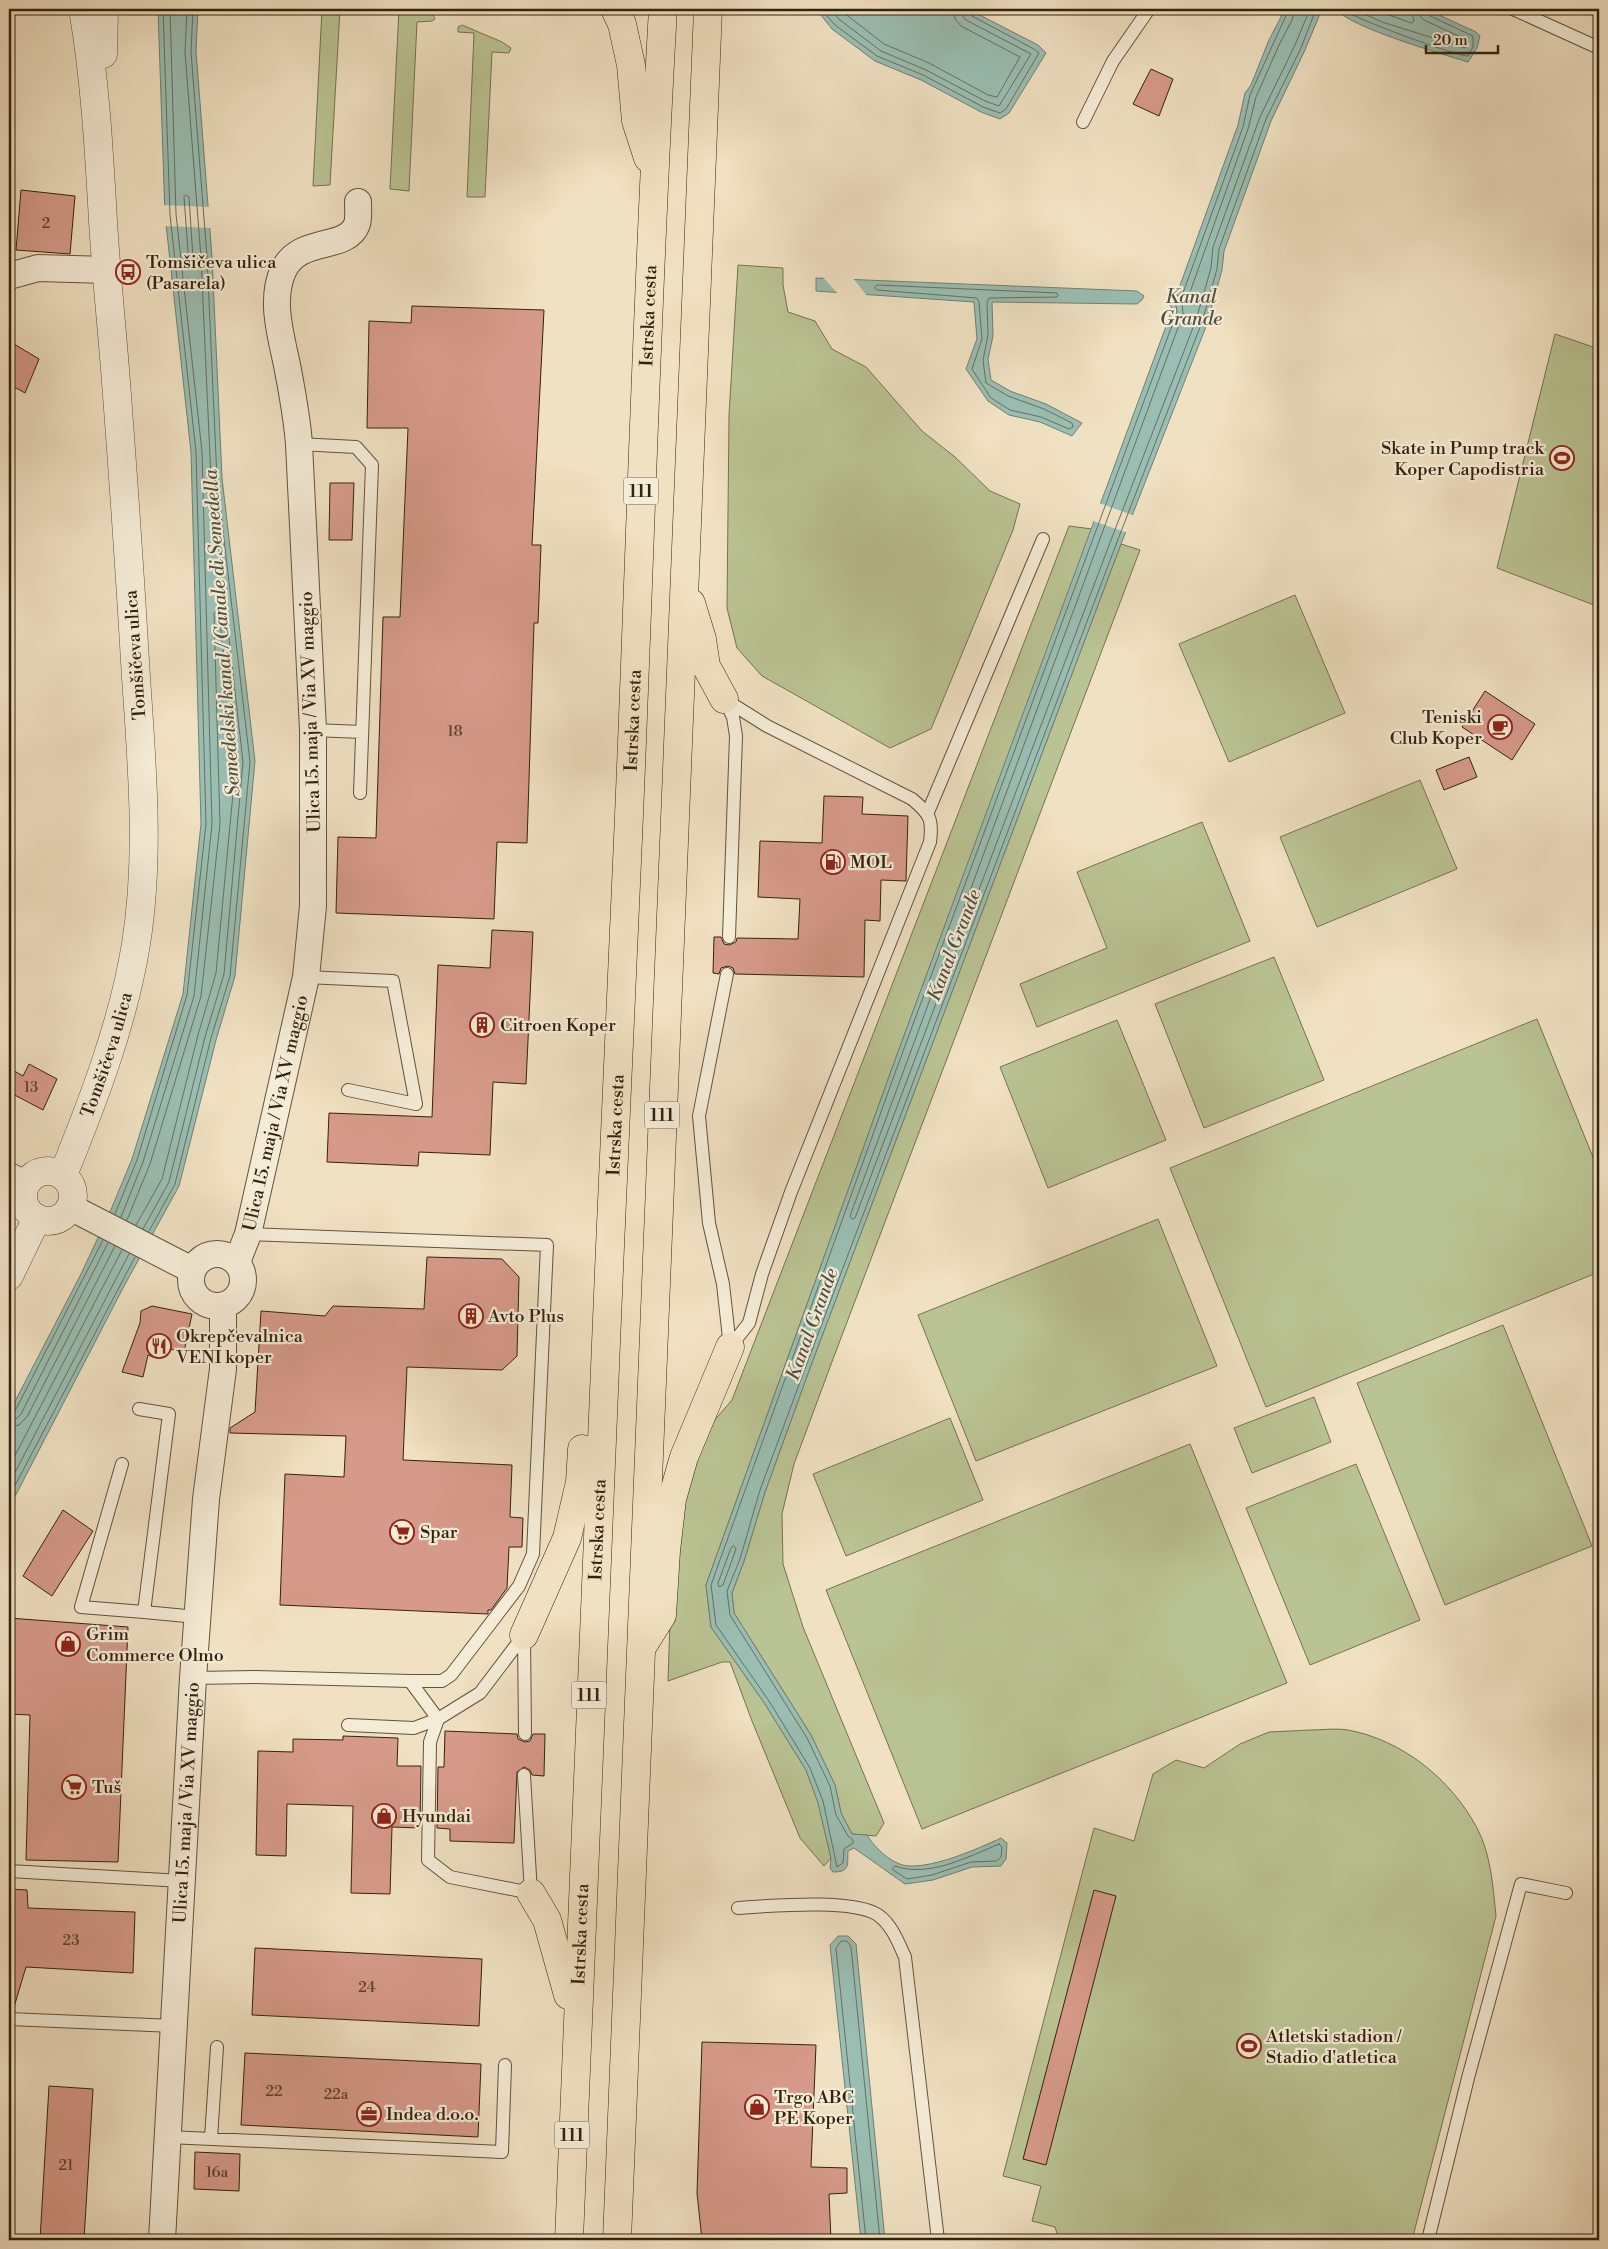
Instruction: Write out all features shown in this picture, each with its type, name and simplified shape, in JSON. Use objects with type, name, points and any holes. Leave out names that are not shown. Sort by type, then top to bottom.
[{"type":"highway","points":[[615,9],[622,24],[631,65],[636,120],[653,176]]},
{"type":"highway","name":"Istrska cesta","points":[[569,2240],[604,1360],[629,824],[653,176],[663,9]]},
{"type":"highway","name":"111","points":[[617,2240],[708,9]]},
{"type":"highway","points":[[684,582],[702,638],[706,666],[724,699]]},
{"type":"highway","points":[[642,1648],[662,1615],[666,1551],[672,1499],[684,1457],[730,1347]]},
{"type":"highway","points":[[524,1635],[567,1538],[580,1482],[584,1423],[604,1360]]},
{"type":"highway","points":[[531,1892],[548,1920],[576,2030]]},
{"type":"street","points":[[83,9],[98,123]]},
{"type":"street","points":[[98,123],[104,9]]},
{"type":"street","name":"Tomšičeva ulica","points":[[63,1175],[86,1119],[113,1041],[130,979],[137,941],[145,868],[139,713],[123,474],[106,270],[98,123]]},
{"type":"street","name":"Ulica 15. maja / Via XV maggio","points":[[237,1262],[248,1234],[306,977],[313,906],[313,730],[299,444],[296,414],[278,319],[279,288],[282,272],[292,256],[300,250],[346,237],[354,230],[358,222],[358,202]]},
{"type":"street","points":[[9,276],[38,268],[106,270]]},
{"type":"street","points":[[46,1170],[63,1175],[72,1190],[70,1207],[56,1219],[46,1221],[30,1214],[23,1200],[17,1180],[46,1170]]},
{"type":"street","points":[[70,1207],[192,1270]]},
{"type":"street","points":[[9,1276],[37,1218]]},
{"type":"street","points":[[212,1254],[221,1254],[237,1262],[244,1279],[238,1297],[232,1303],[213,1306],[204,1303],[197,1297],[192,1289],[192,1270],[204,1257],[212,1254]]},
{"type":"street","name":"Ulica 15. maja / Via XV maggio","points":[[162,2240],[193,1678],[206,1499],[223,1369],[222,1306]]},
{"type":"lane","points":[[1083,122],[1113,61],[1149,9]]},
{"type":"lane","points":[[1513,9],[1599,48]]},
{"type":"lane","points":[[299,444],[356,448],[372,465],[360,793]]},
{"type":"lane","points":[[730,1347],[749,1322],[762,1274],[791,1192],[930,842],[932,827],[928,812],[1043,540]]},
{"type":"lane","points":[[724,699],[767,726],[912,800],[928,812]]},
{"type":"lane","points":[[724,699],[732,717],[736,736],[729,937]]},
{"type":"lane","points":[[313,730],[362,732]]},
{"type":"lane","points":[[727,974],[699,1116],[709,1223],[723,1284],[730,1347]]},
{"type":"lane","points":[[306,977],[393,981],[416,1104],[348,1090]]},
{"type":"lane","points":[[193,1678],[255,1677],[442,1681],[451,1676],[519,1586],[533,1554],[546,1245],[248,1234]]},
{"type":"lane","points":[[139,1409],[169,1414],[144,1612]]},
{"type":"lane","points":[[122,1464],[81,1607],[197,1617]]},
{"type":"lane","points":[[348,1725],[414,1728],[438,1719],[480,1693],[524,1635]]},
{"type":"lane","points":[[524,1635],[525,1734]]},
{"type":"lane","points":[[410,1681],[438,1719]]},
{"type":"lane","points":[[438,1719],[430,1742],[428,1860],[450,1877],[531,1892],[524,1775]]},
{"type":"lane","points":[[9,1871],[182,1881]]},
{"type":"lane","points":[[1428,2240],[1468,2078],[1521,1884],[1566,1893]]},
{"type":"lane","points":[[738,1908],[795,1904],[846,1906],[877,1915],[893,1932],[905,1957],[938,2240]]},
{"type":"lane","points":[[9,2019],[174,2026]]},
{"type":"lane","points":[[211,2138],[216,2048]]},
{"type":"lane","points":[[168,2136],[502,2152],[506,2064]]},
{"type":"green space","points":[[414,8],[425,10],[433,15],[435,19],[417,22],[409,191],[390,189],[399,9]]},
{"type":"green space","points":[[322,9],[340,9],[330,185],[313,186]]},
{"type":"green space","points":[[462,25],[502,42],[511,48],[509,53],[492,52],[485,197],[467,197],[474,33],[458,32],[458,27]]},
{"type":"green space","points":[[738,265],[783,268],[783,285],[788,312],[815,321],[832,349],[866,367],[922,431],[955,457],[990,491],[1020,504],[1013,530],[931,729],[890,748],[762,676],[737,648],[727,608],[729,415]]},
{"type":"green space","name":"Skate in Pump track Koper Capodistria","points":[[1555,334],[1599,349],[1599,607],[1497,568]]},
{"type":"green space","points":[[1069,526],[1092,529],[891,1071],[706,1585],[711,1627],[765,1704],[806,1770],[818,1802],[831,1858],[824,1866],[800,1838],[730,1662],[722,1662],[668,1681],[671,1591],[677,1514],[706,1430],[732,1400]]},
{"type":"green space","points":[[1121,544],[1140,550],[794,1464],[782,1514],[783,1564],[803,1627],[884,1823],[876,1836],[852,1834],[841,1813],[835,1785],[811,1735],[734,1613],[732,1593],[765,1492],[810,1368]]},
{"type":"green space","points":[[1295,595],[1345,713],[1229,762],[1179,644]]},
{"type":"green space","points":[[1420,780],[1457,869],[1317,927],[1280,837]]},
{"type":"green space","points":[[1202,822],[1250,941],[1037,1027],[1020,984],[1107,948],[1077,872]]},
{"type":"green space","points":[[1274,957],[1324,1080],[1204,1128],[1155,1004]]},
{"type":"green space","points":[[1537,1019],[1599,1172],[1599,1272],[1266,1407],[1170,1168]]},
{"type":"green space","points":[[1117,1020],[1166,1140],[1048,1188],[1000,1067]]},
{"type":"green space","points":[[1158,1219],[1217,1366],[976,1461],[918,1315]]},
{"type":"green space","points":[[1503,1325],[1592,1546],[1445,1605],[1357,1383]]},
{"type":"green space","points":[[1314,1397],[1331,1442],[1252,1473],[1234,1428]]},
{"type":"green space","points":[[950,1418],[983,1500],[846,1556],[813,1474]]},
{"type":"green space","points":[[1190,1444],[1287,1683],[922,1829],[826,1590]]},
{"type":"green space","points":[[1356,1464],[1420,1620],[1310,1665],[1246,1508]]},
{"type":"green space","name":"Atletski stadion / Stadio d'atletica","points":[[1343,1729],[1368,1735],[1387,1743],[1406,1752],[1439,1778],[1466,1810],[1477,1828],[1482,1838],[1491,1871],[1496,1916],[1412,2240],[1059,2240],[1055,2227],[1032,2221],[1041,2186],[1003,2176],[1094,1828],[1134,1841],[1153,1774],[1176,1760],[1204,1768],[1240,1744],[1269,1732]]},
{"type":"water","name":"Semedelski kanal / Canale di Semedella","points":[[158,9],[198,9],[196,51],[212,257],[222,478],[255,761],[235,976],[216,1040],[179,1186],[123,1288],[9,1508],[9,1413],[81,1274],[110,1212],[132,1159],[183,994],[201,824],[191,452],[165,215]]},
{"type":"water","points":[[816,9],[968,9],[1038,45],[1046,53],[1009,113],[1000,119],[981,112],[921,80],[875,61],[832,29]]},
{"type":"water","name":"Kanal Grande","points":[[1285,9],[1322,9],[1305,50],[1271,121],[1224,251],[1222,270],[1207,324],[1121,544],[810,1368],[765,1492],[732,1593],[734,1613],[811,1735],[835,1785],[841,1813],[852,1834],[867,1835],[890,1859],[896,1863],[909,1866],[932,1864],[969,1852],[1001,1838],[1007,1843],[1006,1859],[1001,1866],[972,1867],[933,1880],[905,1884],[854,1848],[848,1851],[848,1863],[845,1869],[833,1872],[830,1868],[831,1858],[818,1803],[806,1770],[765,1704],[711,1627],[706,1585],[891,1071],[1172,310],[1171,306],[1167,303],[1167,294],[1170,291],[1178,291],[1238,125],[1245,93],[1251,85],[1269,40]]},
{"type":"water","points":[[1336,9],[1426,9],[1476,32],[1480,36],[1477,48],[1468,62],[1377,32],[1358,24]]},
{"type":"water","points":[[816,278],[1137,291],[1144,296],[1137,304],[992,302],[993,336],[988,359],[991,380],[1010,391],[1046,404],[1082,423],[1072,436],[1040,422],[1009,415],[988,401],[966,369],[977,339],[974,302],[816,291]]},
{"type":"water","points":[[838,1936],[848,1936],[856,1944],[885,2240],[861,2240],[830,1945]]},
{"type":"pier","points":[[162,205],[211,207],[212,228],[164,226]]},
{"type":"pier","points":[[821,275],[852,277],[868,297],[839,295]]},
{"type":"pier","points":[[1099,503],[1135,516],[1128,533],[1093,521]]},
{"type":"building","points":[[1151,69],[1173,79],[1159,116],[1133,104]]},
{"type":"building","points":[[21,190],[75,196],[70,254],[16,250]]},
{"type":"building","points":[[412,306],[544,310],[532,545],[541,545],[538,623],[534,623],[527,843],[497,842],[494,919],[336,913],[338,837],[376,838],[383,617],[400,617],[408,428],[367,428],[369,321],[411,323]]},
{"type":"building","points":[[9,341],[39,359],[25,393],[9,384]]},
{"type":"building","points":[[330,483],[354,483],[352,540],[329,540]]},
{"type":"building","points":[[1485,691],[1535,724],[1512,760],[1462,727]]},
{"type":"building","points":[[1469,757],[1477,777],[1444,790],[1436,770]]},
{"type":"building","points":[[824,796],[863,797],[862,814],[908,816],[906,881],[881,880],[880,921],[865,920],[864,977],[735,974],[733,968],[728,966],[721,968],[719,974],[713,973],[714,937],[721,937],[724,944],[729,945],[736,942],[737,938],[798,939],[800,899],[758,897],[760,841],[822,843]]},
{"type":"building","name":"Citroen Koper","points":[[492,930],[533,932],[526,1084],[493,1082],[490,1155],[419,1152],[418,1166],[327,1162],[329,1113],[432,1117],[438,965],[490,968]]},
{"type":"building","points":[[29,1064],[57,1079],[43,1110],[9,1092],[9,1068],[23,1076]]},
{"type":"building","points":[[427,1257],[502,1259],[519,1277],[517,1356],[502,1370],[407,1367],[403,1460],[512,1465],[510,1517],[523,1518],[522,1547],[509,1547],[507,1588],[491,1610],[488,1610],[488,1614],[280,1605],[285,1474],[344,1477],[346,1436],[230,1433],[230,1428],[255,1412],[261,1311],[325,1316],[333,1306],[424,1309]]},
{"type":"building","name":"Okrepčevalnica VENI koper","points":[[152,1306],[192,1314],[184,1352],[155,1346],[153,1357],[148,1355],[143,1377],[122,1372],[140,1323],[141,1311]]},
{"type":"building","points":[[63,1510],[93,1531],[52,1596],[23,1576]]},
{"type":"building","name":"Tuš","points":[[9,1618],[128,1627],[118,1862],[26,1860],[30,1715],[9,1714]]},
{"type":"building","points":[[445,1731],[517,1734],[518,1739],[525,1742],[530,1741],[533,1734],[545,1734],[544,1776],[532,1775],[530,1770],[524,1767],[517,1772],[514,1843],[450,1841],[450,1829],[437,1828],[438,1767],[444,1767]]},
{"type":"building","name":"Hyundai","points":[[343,1736],[398,1738],[397,1766],[421,1766],[420,1828],[392,1827],[390,1894],[351,1893],[353,1806],[287,1804],[286,1856],[256,1855],[258,1751],[293,1752],[293,1739],[343,1740]]},
{"type":"building","points":[[9,1889],[27,1890],[28,1908],[135,1912],[133,1973],[26,1967],[14,2007],[9,2006]]},
{"type":"building","points":[[1094,1890],[1116,1896],[1046,2165],[1023,2159]]},
{"type":"building","points":[[255,1948],[482,1959],[479,2026],[252,2015]]},
{"type":"building","name":"Trgo ABC PE Koper","points":[[702,2042],[816,2045],[811,2167],[847,2168],[847,2193],[829,2194],[831,2240],[702,2240],[697,2193]]},
{"type":"building","points":[[245,2053],[481,2064],[478,2137],[241,2125]]},
{"type":"building","points":[[49,2086],[93,2089],[84,2240],[40,2240]]},
{"type":"building","points":[[195,2152],[240,2154],[239,2191],[194,2189]]},
{"type":"place","name":"Tomšičeva ulica (Pasarela)","points":[[128,272]]},
{"type":"place","name":"Skate in Pump track Koper Capodistria","points":[[1562,458]]},
{"type":"place","name":"Teniski Club Koper","points":[[1500,727]]},
{"type":"place","name":"MOL","points":[[833,862]]},
{"type":"place","name":"Citroen Koper","points":[[482,1025]]},
{"type":"place","name":"Avto Plus","points":[[471,1316]]},
{"type":"place","name":"Okrepčevalnica VENI koper","points":[[159,1346]]},
{"type":"place","name":"Spar","points":[[402,1532]]},
{"type":"place","name":"Grim Commerce Olmo","points":[[68,1644]]},
{"type":"place","name":"Tuš","points":[[74,1787]]},
{"type":"place","name":"Hyundai","points":[[384,1816]]},
{"type":"place","name":"Atletski stadion / Stadio d'atletica","points":[[1249,2046]]},
{"type":"place","name":"Trgo ABC PE Koper","points":[[757,2107]]},
{"type":"place","name":"Indea d.o.o.","points":[[369,2114]]}]
